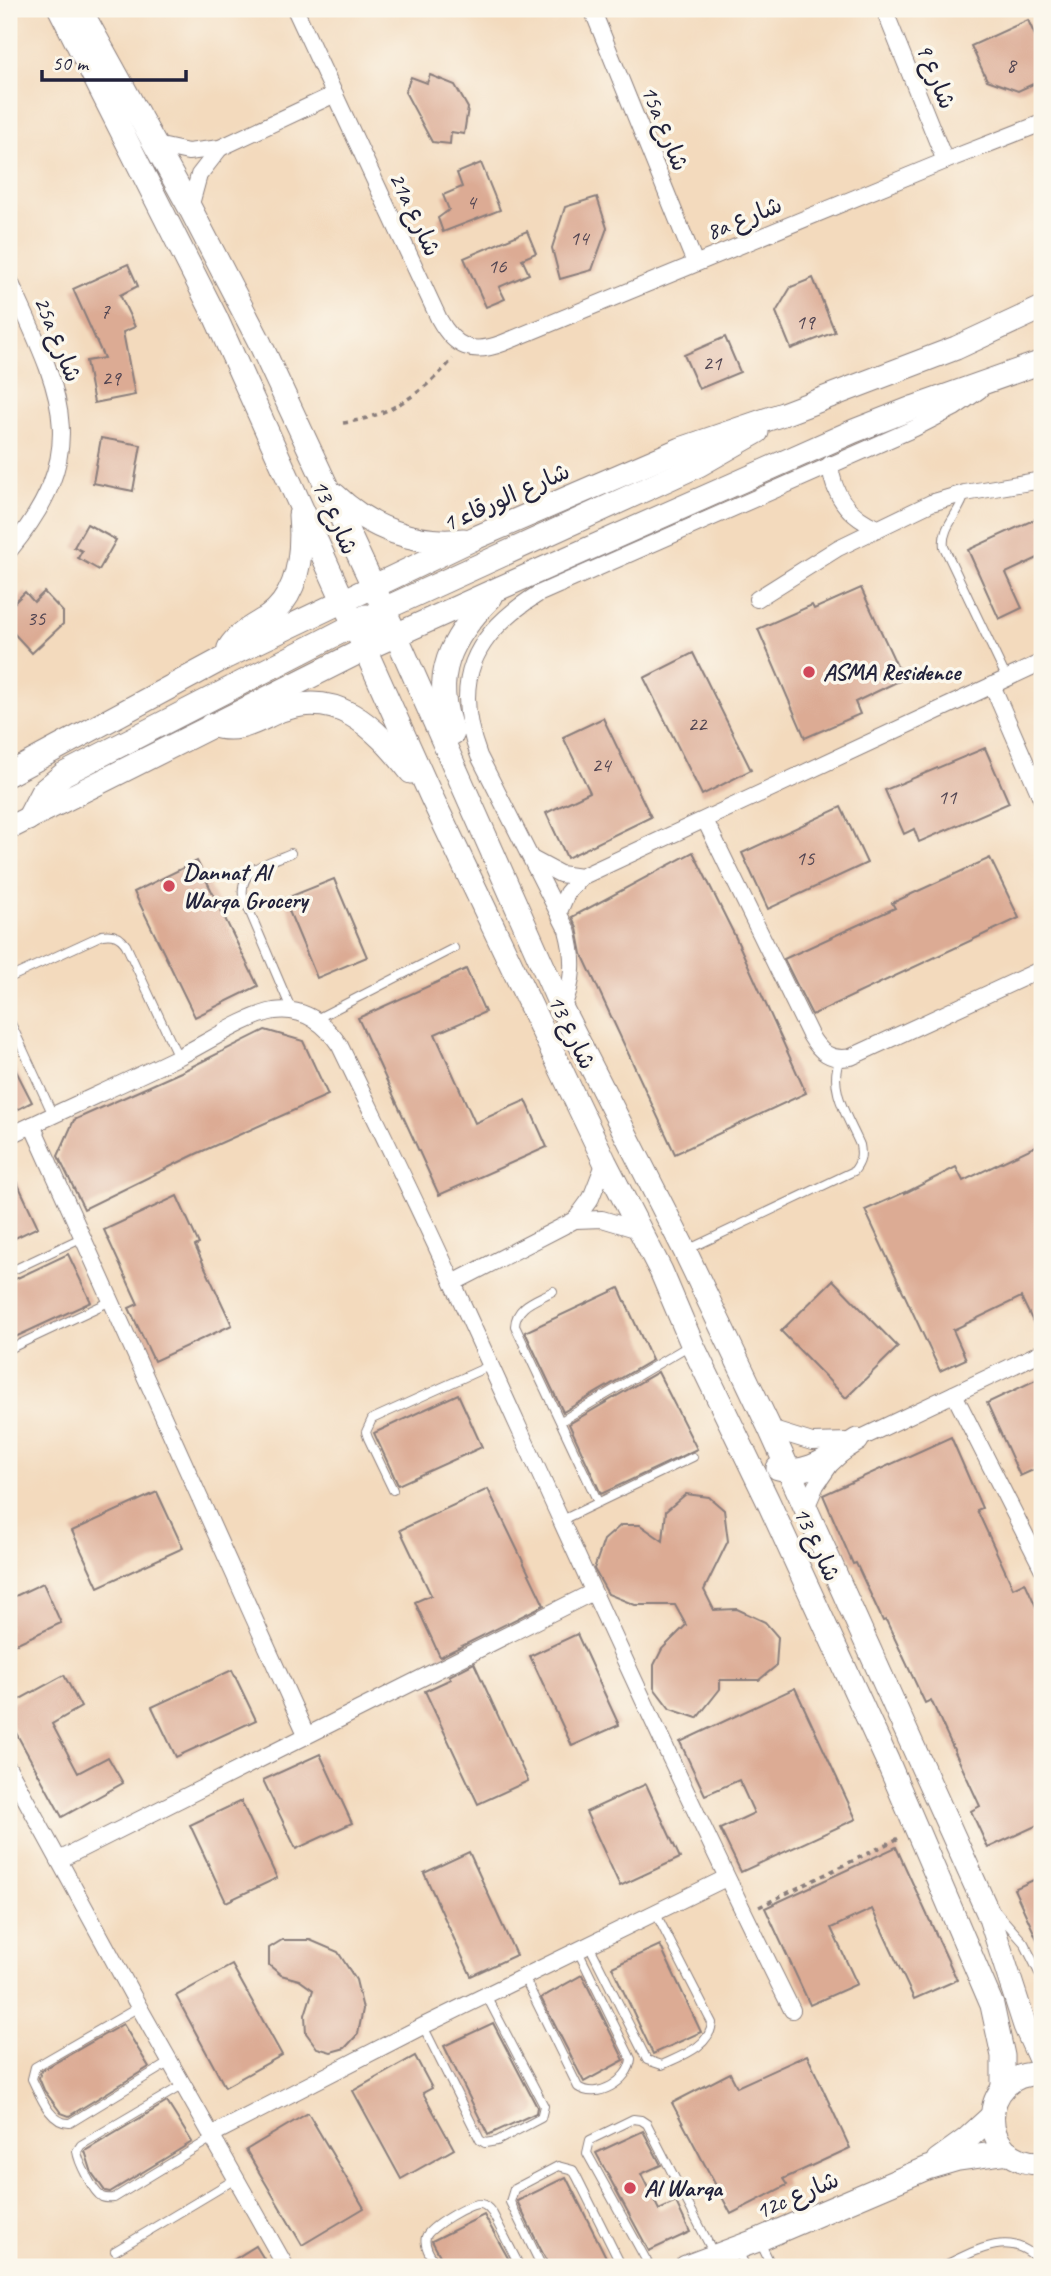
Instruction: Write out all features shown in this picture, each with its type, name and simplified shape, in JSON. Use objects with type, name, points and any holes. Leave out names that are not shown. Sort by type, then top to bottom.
[{"type":"street","name":"شارع 13","points":[[60,9],[210,306],[432,798],[605,1162],[642,1231],[692,1344],[773,1511],[882,1748],[992,2005],[1003,2056],[1003,2088]]},
{"type":"street","name":"شارع 13","points":[[80,9],[190,208],[258,339],[462,780],[562,1009],[685,1251],[790,1471],[981,1899],[1042,2064]]},
{"type":"street","name":"21a شارع","points":[[295,9],[439,319],[448,335],[463,347]]},
{"type":"street","name":"15a شارع","points":[[592,9],[695,263]]},
{"type":"street","name":"شارع 9","points":[[884,9],[945,161]]},
{"type":"street","points":[[156,145],[188,152],[220,148],[335,94]]},
{"type":"street","name":"8a شارع","points":[[463,347],[492,348],[1042,123]]},
{"type":"street","points":[[190,208],[199,175],[220,148]]},
{"type":"street","name":"25a شارع","points":[[9,279],[54,383],[62,433],[59,459],[48,493],[31,524],[9,551]]},
{"type":"street","name":"شارع الورقاء 1","points":[[9,774],[226,657],[475,538],[668,454],[783,414],[956,348],[1042,308]]},
{"type":"street","points":[[18,823],[365,649],[500,588],[854,431],[951,393],[1042,362]]},
{"type":"street","points":[[562,1009],[570,990],[573,970],[572,949],[567,930],[479,756],[471,733],[467,708],[468,684],[473,662],[482,642],[499,621],[538,594],[935,419],[989,382]]},
{"type":"street","points":[[365,649],[370,627],[384,609],[699,465],[783,414]]},
{"type":"street","points":[[830,464],[835,488],[847,509],[877,528]]},
{"type":"street","points":[[757,599],[822,557],[931,503],[965,493],[1042,481]]},
{"type":"street","points":[[328,488],[359,514],[395,532],[435,541],[475,538]]},
{"type":"street","points":[[226,657],[233,641],[280,606],[292,587],[301,538],[296,495]]},
{"type":"street","points":[[18,823],[42,792],[64,774],[354,625],[371,609],[374,587]]},
{"type":"street","points":[[462,780],[462,756],[446,711],[446,668],[464,626],[500,588]]},
{"type":"street","points":[[559,912],[567,893],[581,877],[1042,662]]},
{"type":"street","points":[[999,682],[1042,800]]},
{"type":"street","points":[[211,725],[239,729],[289,707],[332,706],[361,719],[375,730],[432,798]]},
{"type":"street","points":[[705,820],[810,1035],[826,1055],[840,1059],[851,1057],[1042,969]]},
{"type":"street","points":[[532,859],[560,874],[581,877]]},
{"type":"street","points":[[9,1136],[178,1057],[257,1016],[274,1011],[292,1011],[316,1019],[330,1031],[340,1046],[453,1283],[726,1878],[792,2010]]},
{"type":"street","points":[[32,1125],[306,1734]]},
{"type":"street","points":[[575,1220],[591,1198],[605,1162]]},
{"type":"street","points":[[453,1283],[575,1220],[602,1219],[642,1231]]},
{"type":"street","points":[[692,1344],[718,1372],[764,1459],[775,1467],[790,1471],[812,1467],[857,1440],[1042,1352]]},
{"type":"street","points":[[954,1394],[1042,1568]]},
{"type":"street","points":[[770,1429],[813,1442],[857,1440]]},
{"type":"street","points":[[806,1508],[823,1475],[857,1440]]},
{"type":"street","points":[[59,1860],[593,1592]]},
{"type":"street","points":[[9,1769],[286,2267]]},
{"type":"street","points":[[212,2136],[424,2026],[726,1878]]},
{"type":"street","points":[[1040,2165],[1016,2158],[1008,2152],[995,2136],[992,2116],[993,2106],[1003,2088],[1024,2075],[1042,2074]]},
{"type":"street","name":"12c شارع","points":[[927,2168],[967,2139],[992,2116]]},
{"type":"street","name":"12c شارع","points":[[689,2267],[733,2257],[758,2240],[927,2168],[958,2159],[1008,2152]]},
{"type":"lane","points":[[965,493],[960,509],[944,535],[944,547],[999,682]]},
{"type":"lane","points":[[291,853],[249,873],[243,879],[242,887],[243,896],[292,1011]]},
{"type":"lane","points":[[9,978],[102,935],[119,937],[126,945],[178,1057]]},
{"type":"lane","points":[[316,1019],[454,948]]},
{"type":"lane","points":[[9,1019],[53,1115]]},
{"type":"lane","points":[[685,1251],[854,1171],[860,1164],[860,1145],[835,1086],[836,1068],[840,1059]]},
{"type":"lane","points":[[9,1272],[83,1237]]},
{"type":"lane","points":[[553,1291],[520,1310],[516,1326],[598,1502]]},
{"type":"lane","points":[[9,1349],[111,1301]]},
{"type":"lane","points":[[561,1421],[692,1344]]},
{"type":"lane","points":[[393,1490],[366,1432],[372,1419],[489,1366]]},
{"type":"lane","points":[[560,1521],[693,1457]]},
{"type":"lane","points":[[981,1899],[1018,1934],[1042,1979]]},
{"type":"lane","points":[[583,1948],[647,2060],[662,2065],[706,2041],[712,2024],[655,1912]]},
{"type":"lane","points":[[524,1977],[578,2087],[585,2092],[602,2090],[625,2076],[631,2059],[583,1948]]},
{"type":"lane","points":[[424,2026],[480,2140],[485,2143],[497,2141],[541,2118],[544,2106],[486,1995]]},
{"type":"lane","points":[[139,2007],[35,2067],[32,2079],[35,2086],[55,2120],[70,2123],[170,2062]]},
{"type":"lane","points":[[183,2085],[80,2144],[77,2151],[81,2164],[99,2195],[114,2198],[212,2136]]},
{"type":"lane","points":[[650,2267],[587,2153],[590,2140],[633,2119],[647,2124],[733,2257]]},
{"type":"lane","points":[[542,2267],[513,2208],[511,2195],[514,2189],[558,2166],[566,2166],[577,2177],[622,2267]]},
{"type":"lane","points":[[115,2251],[237,2178]]},
{"type":"lane","points":[[438,2267],[426,2246],[426,2237],[430,2230],[467,2208],[482,2204],[493,2214],[520,2267]]},
{"type":"lane","points":[[758,2240],[772,2267]]},
{"type":"lane","points":[[941,2267],[997,2244],[1025,2249],[1042,2266]]},
{"type":"path","points":[[343,423],[374,417],[412,397],[439,374],[463,347]]},
{"type":"path","points":[[744,1914],[916,1829]]},
{"type":"building","points":[[1028,20],[1042,51],[1042,80],[1018,91],[987,80],[971,46]]},
{"type":"building","points":[[430,75],[455,85],[468,108],[464,134],[451,132],[450,144],[432,142],[405,92],[411,77],[427,83]]},
{"type":"building","points":[[481,163],[500,210],[443,232],[438,218],[449,210],[443,195],[462,187],[457,173]]},
{"type":"building","points":[[597,197],[607,228],[592,270],[560,279],[552,248],[565,207]]},
{"type":"building","points":[[527,231],[536,253],[522,259],[529,274],[499,287],[505,299],[486,307],[464,258]]},
{"type":"building","points":[[128,264],[138,286],[120,295],[135,327],[123,332],[135,395],[94,403],[86,361],[104,358],[73,289]]},
{"type":"building","points":[[813,278],[835,332],[791,349],[776,312],[791,287]]},
{"type":"building","points":[[725,337],[740,372],[699,389],[684,355]]},
{"type":"building","points":[[101,438],[141,445],[133,491],[93,483]]},
{"type":"building","points":[[1042,516],[1042,556],[1006,573],[1022,608],[999,619],[968,550]]},
{"type":"building","points":[[87,524],[116,540],[99,570],[78,558],[82,551],[74,547]]},
{"type":"building","points":[[861,588],[903,679],[855,702],[860,714],[805,738],[758,629],[812,605],[814,609]]},
{"type":"building","points":[[25,592],[34,602],[44,592],[63,612],[63,624],[32,653],[9,628],[9,608]]},
{"type":"building","points":[[693,653],[751,770],[702,795],[644,678]]},
{"type":"building","points":[[603,718],[651,817],[567,858],[546,813],[590,792],[563,737]]},
{"type":"building","points":[[985,748],[1009,803],[919,842],[914,829],[904,834],[885,790]]},
{"type":"building","points":[[841,807],[867,863],[768,909],[742,853]]},
{"type":"building","points":[[693,852],[735,936],[806,1093],[675,1154],[582,954],[572,917]]},
{"type":"building","points":[[990,858],[1019,918],[812,1015],[784,959],[895,908],[892,903]]},
{"type":"building","points":[[197,861],[258,986],[195,1017],[134,892]]},
{"type":"building","points":[[334,879],[367,957],[317,978],[284,899]]},
{"type":"building","points":[[466,969],[485,1012],[435,1034],[475,1123],[526,1100],[547,1147],[439,1195],[358,1018]]},
{"type":"building","points":[[265,1030],[303,1041],[328,1095],[196,1154],[84,1209],[58,1156],[74,1120],[181,1072]]},
{"type":"building","points":[[9,1057],[32,1102],[9,1114]]},
{"type":"building","points":[[1042,1143],[1042,1340],[1021,1297],[953,1330],[966,1359],[940,1371],[865,1210],[956,1167],[963,1181]]},
{"type":"building","points":[[9,1165],[38,1227],[9,1241]]},
{"type":"building","points":[[177,1196],[199,1244],[195,1246],[232,1325],[154,1361],[129,1308],[138,1304],[104,1230]]},
{"type":"building","points":[[68,1254],[91,1302],[9,1340],[9,1282]]},
{"type":"building","points":[[833,1280],[898,1347],[846,1398],[781,1331]]},
{"type":"building","points":[[619,1288],[652,1360],[563,1412],[525,1332]]},
{"type":"building","points":[[658,1372],[697,1449],[601,1494],[569,1424]]},
{"type":"building","points":[[1042,1377],[1042,1466],[1020,1476],[987,1403]]},
{"type":"building","points":[[458,1394],[482,1447],[398,1485],[374,1433]]},
{"type":"building","points":[[951,1437],[982,1508],[977,1510],[1013,1588],[1025,1582],[1042,1620],[1042,1823],[988,1848],[971,1811],[980,1806],[931,1700],[925,1703],[886,1620],[883,1621],[856,1563],[853,1564],[823,1495]]},
{"type":"building","points":[[488,1489],[544,1605],[440,1657],[415,1602],[431,1595],[400,1530]]},
{"type":"building","points":[[157,1492],[183,1548],[98,1587],[72,1531]]},
{"type":"building","points":[[686,1494],[709,1497],[724,1510],[728,1541],[704,1590],[714,1610],[737,1609],[765,1622],[778,1637],[776,1666],[759,1680],[720,1680],[720,1689],[697,1718],[670,1709],[654,1688],[654,1665],[662,1649],[686,1625],[675,1605],[635,1605],[608,1594],[594,1569],[604,1540],[621,1525],[640,1525],[663,1541],[666,1511]]},
{"type":"building","points":[[43,1583],[61,1623],[9,1647],[9,1599]]},
{"type":"building","points":[[577,1634],[619,1725],[572,1746],[530,1656]]},
{"type":"building","points":[[474,1663],[528,1781],[478,1804],[425,1691],[451,1679],[449,1676]]},
{"type":"building","points":[[232,1670],[256,1720],[176,1757],[152,1707]]},
{"type":"building","points":[[64,1675],[81,1707],[52,1724],[78,1773],[108,1757],[123,1783],[62,1817],[9,1720],[9,1705]]},
{"type":"building","points":[[795,1688],[856,1819],[741,1872],[720,1829],[754,1813],[739,1780],[705,1795],[680,1742]]},
{"type":"building","points":[[320,1754],[352,1823],[296,1849],[263,1780]]},
{"type":"building","points":[[646,1784],[680,1858],[620,1886],[586,1812]]},
{"type":"building","points":[[241,1801],[277,1878],[226,1902],[190,1825]]},
{"type":"building","points":[[896,1847],[957,1980],[914,1999],[872,1909],[831,1928],[857,1984],[810,2005],[765,1908]]},
{"type":"building","points":[[469,1852],[516,1955],[471,1976],[424,1873]]},
{"type":"building","points":[[1042,1876],[1042,1950],[1014,1889]]},
{"type":"building","points":[[282,1940],[310,1940],[338,1952],[356,1980],[363,2009],[358,2034],[345,2048],[331,2052],[317,2048],[306,2033],[305,2015],[313,1990],[299,1980],[281,1975],[269,1965],[269,1948]]},
{"type":"building","points":[[660,1945],[701,2032],[653,2054],[612,1967]]},
{"type":"building","points":[[232,1965],[282,2055],[225,2087],[176,1996]]},
{"type":"building","points":[[582,1975],[624,2060],[584,2082],[541,1998]]},
{"type":"building","points":[[493,2023],[537,2107],[536,2113],[488,2135],[444,2046]]},
{"type":"building","points":[[123,2024],[149,2067],[69,2116],[61,2113],[44,2090],[39,2078],[41,2071]]},
{"type":"building","points":[[807,2055],[850,2148],[783,2179],[787,2185],[731,2214],[672,2103],[730,2073],[737,2087]]},
{"type":"building","points":[[415,2056],[432,2088],[423,2093],[454,2149],[401,2179],[353,2091]]},
{"type":"building","points":[[167,2102],[192,2142],[110,2192],[105,2191],[92,2173],[85,2151]]},
{"type":"building","points":[[308,2113],[364,2208],[302,2245],[246,2150]]},
{"type":"building","name":"Al Warqa","points":[[643,2131],[661,2165],[641,2174],[659,2210],[676,2202],[690,2232],[649,2251],[596,2153]]},
{"type":"building","points":[[566,2177],[611,2267],[550,2267],[539,2246],[517,2201]]},
{"type":"building","points":[[484,2215],[513,2267],[446,2267],[432,2241]]},
{"type":"building","points":[[256,2246],[269,2267],[222,2267]]},
{"type":"place","name":"ASMA Residence","points":[[809,672]]},
{"type":"place","name":"Dannat Al Warqa Grocery","points":[[169,886]]},
{"type":"place","name":"Al Warqa","points":[[630,2188]]}]
